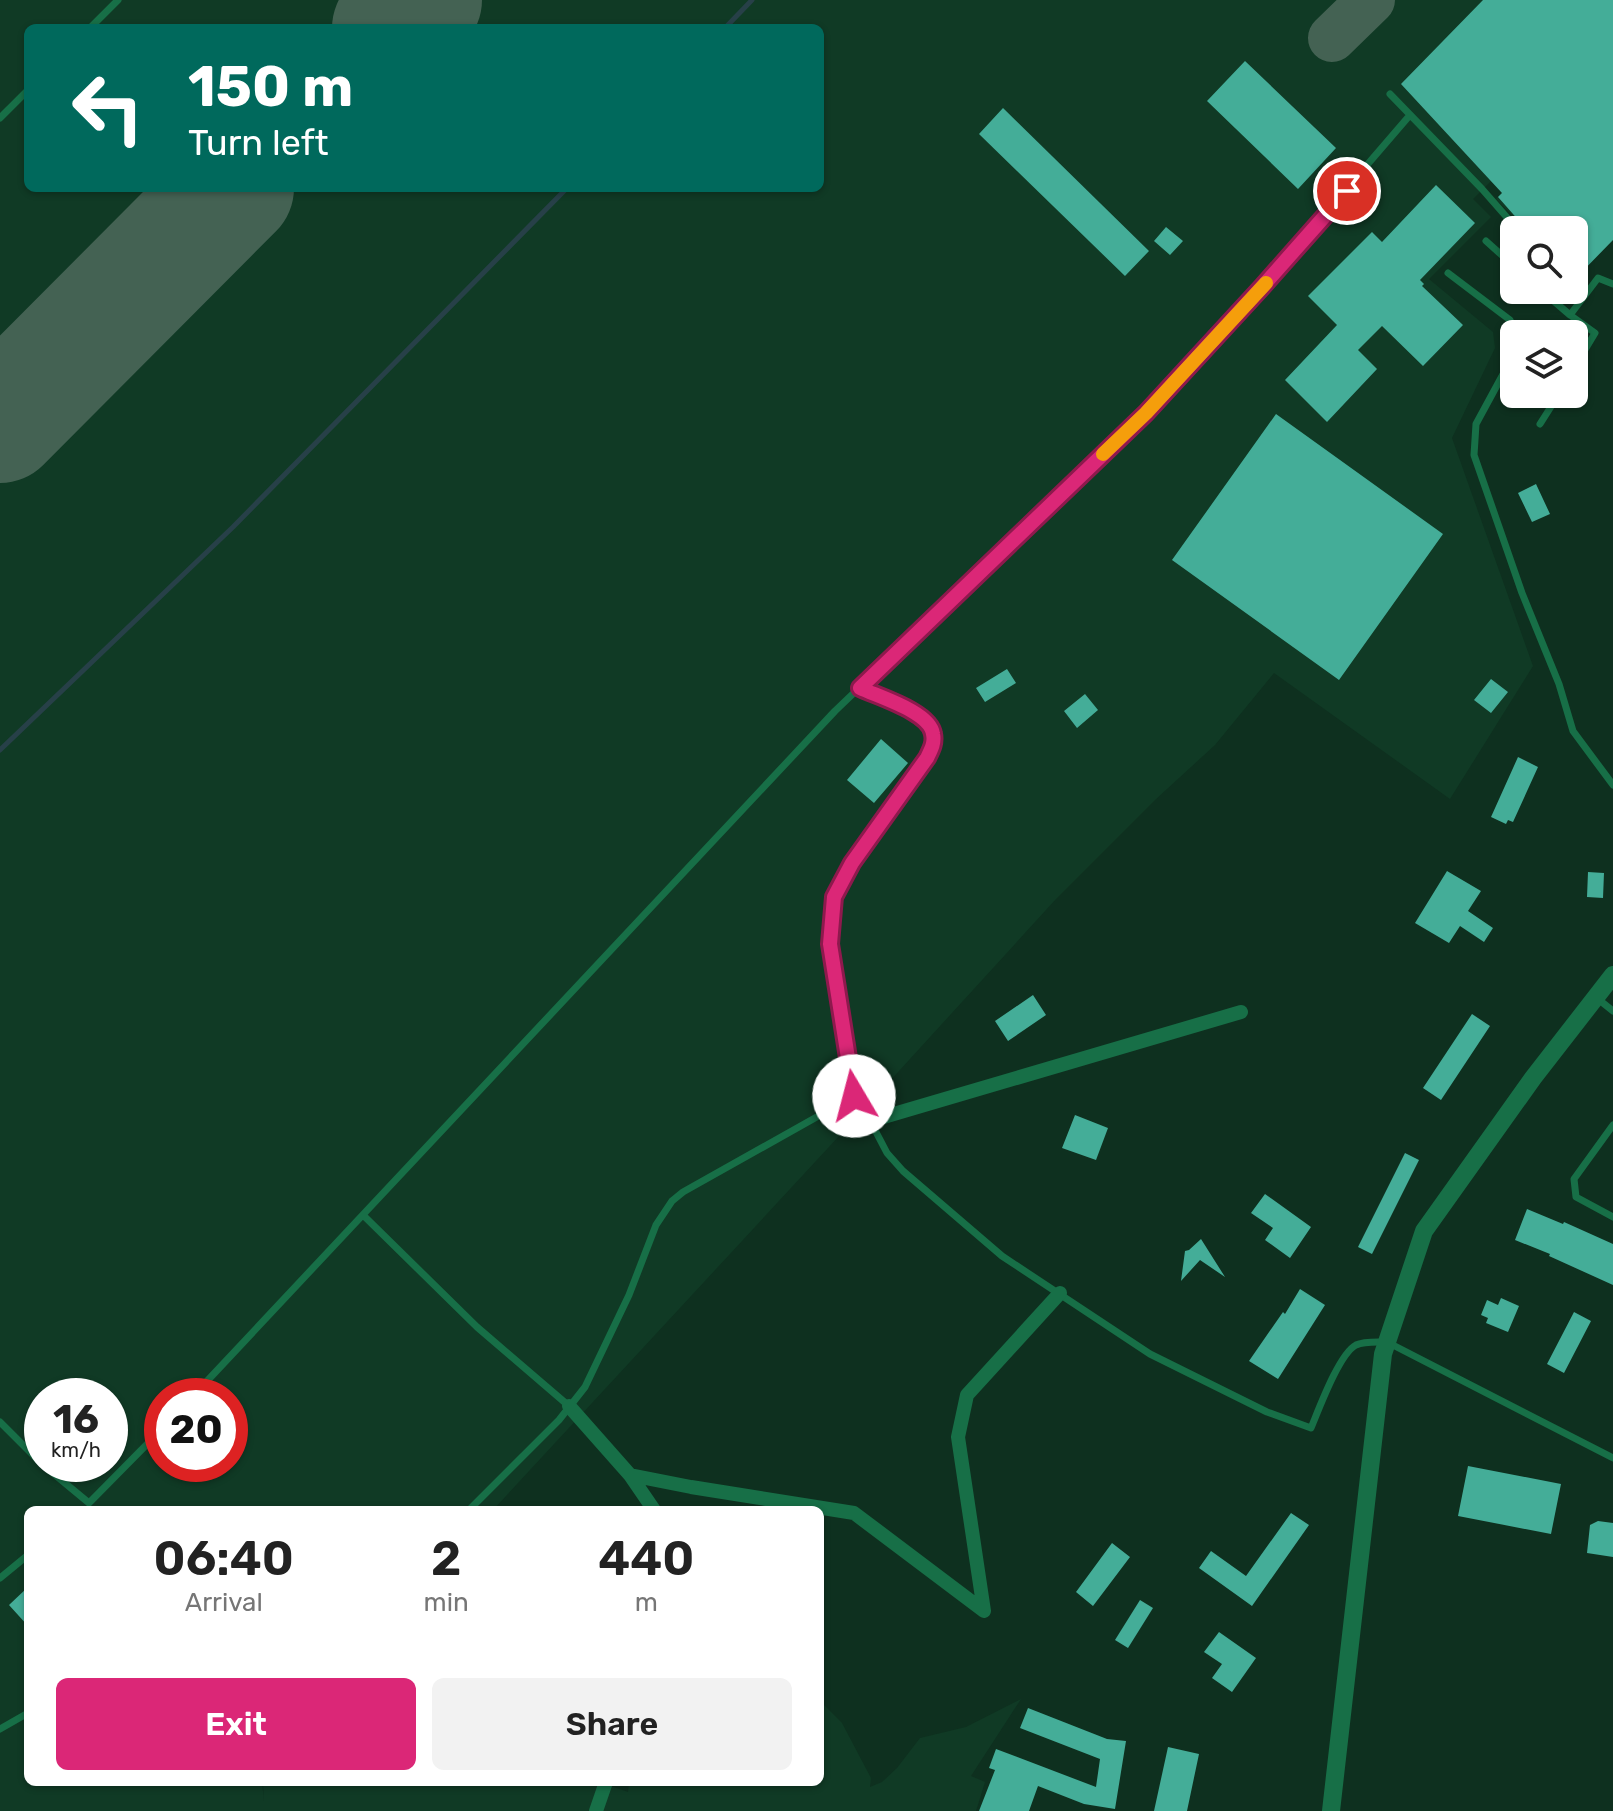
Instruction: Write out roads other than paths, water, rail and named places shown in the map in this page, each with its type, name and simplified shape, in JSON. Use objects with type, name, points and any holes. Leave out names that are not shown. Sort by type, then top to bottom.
[{"type":"street","points":[[1331,1811],[1383,1354],[1424,1231],[1533,1078],[1613,975]]},
{"type":"street","points":[[870,1121],[1241,1012]]},
{"type":"street","points":[[824,1508],[854,1513],[984,1611],[958,1437],[967,1395],[1060,1293]]},
{"type":"street","points":[[569,1406],[630,1475],[651,1506]]},
{"type":"street","points":[[630,1475],[810,1506]]},
{"type":"street","points":[[596,1811],[605,1786]]},
{"type":"lane","points":[[94,24],[118,0]]},
{"type":"lane","points":[[0,118],[24,94]]},
{"type":"lane","points":[[1390,94],[1506,216]]},
{"type":"lane","points":[[210,1378],[835,711],[1146,413],[1262,287],[1410,115]]},
{"type":"lane","points":[[1486,241],[1500,254]]},
{"type":"lane","points":[[1448,273],[1510,320]]},
{"type":"lane","points":[[1570,315],[1598,278],[1613,284]]},
{"type":"lane","points":[[1557,304],[1577,320]]},
{"type":"lane","points":[[1588,328],[1595,333],[1588,345]]},
{"type":"lane","points":[[1500,380],[1476,424],[1474,455],[1517,579],[1559,684],[1573,731],[1613,785]]},
{"type":"lane","points":[[1540,424],[1550,408]]},
{"type":"lane","points":[[860,688],[918,714],[931,727],[934,735],[927,758],[852,863],[834,897],[830,944],[854,1096],[887,1153],[903,1171],[1002,1256],[1150,1354],[1267,1412],[1311,1428],[1347,1352],[1361,1343],[1387,1342],[1613,1458]]},
{"type":"lane","points":[[1596,997],[1613,1011]]},
{"type":"lane","points":[[473,1506],[559,1420],[585,1387],[629,1295],[656,1225],[672,1201],[854,1096]]},
{"type":"lane","points":[[1613,1125],[1574,1179],[1576,1197],[1613,1217]]},
{"type":"lane","points":[[363,1215],[477,1327],[569,1406]]},
{"type":"lane","points":[[0,1422],[24,1446]]},
{"type":"lane","points":[[86,1506],[144,1447]]},
{"type":"lane","points":[[64,1482],[89,1503]]},
{"type":"lane","points":[[0,1578],[24,1558]]},
{"type":"lane","points":[[0,1729],[24,1715]]},
{"type":"waterway","points":[[729,24],[752,0]]},
{"type":"waterway","points":[[0,750],[233,527],[563,192]]}]
